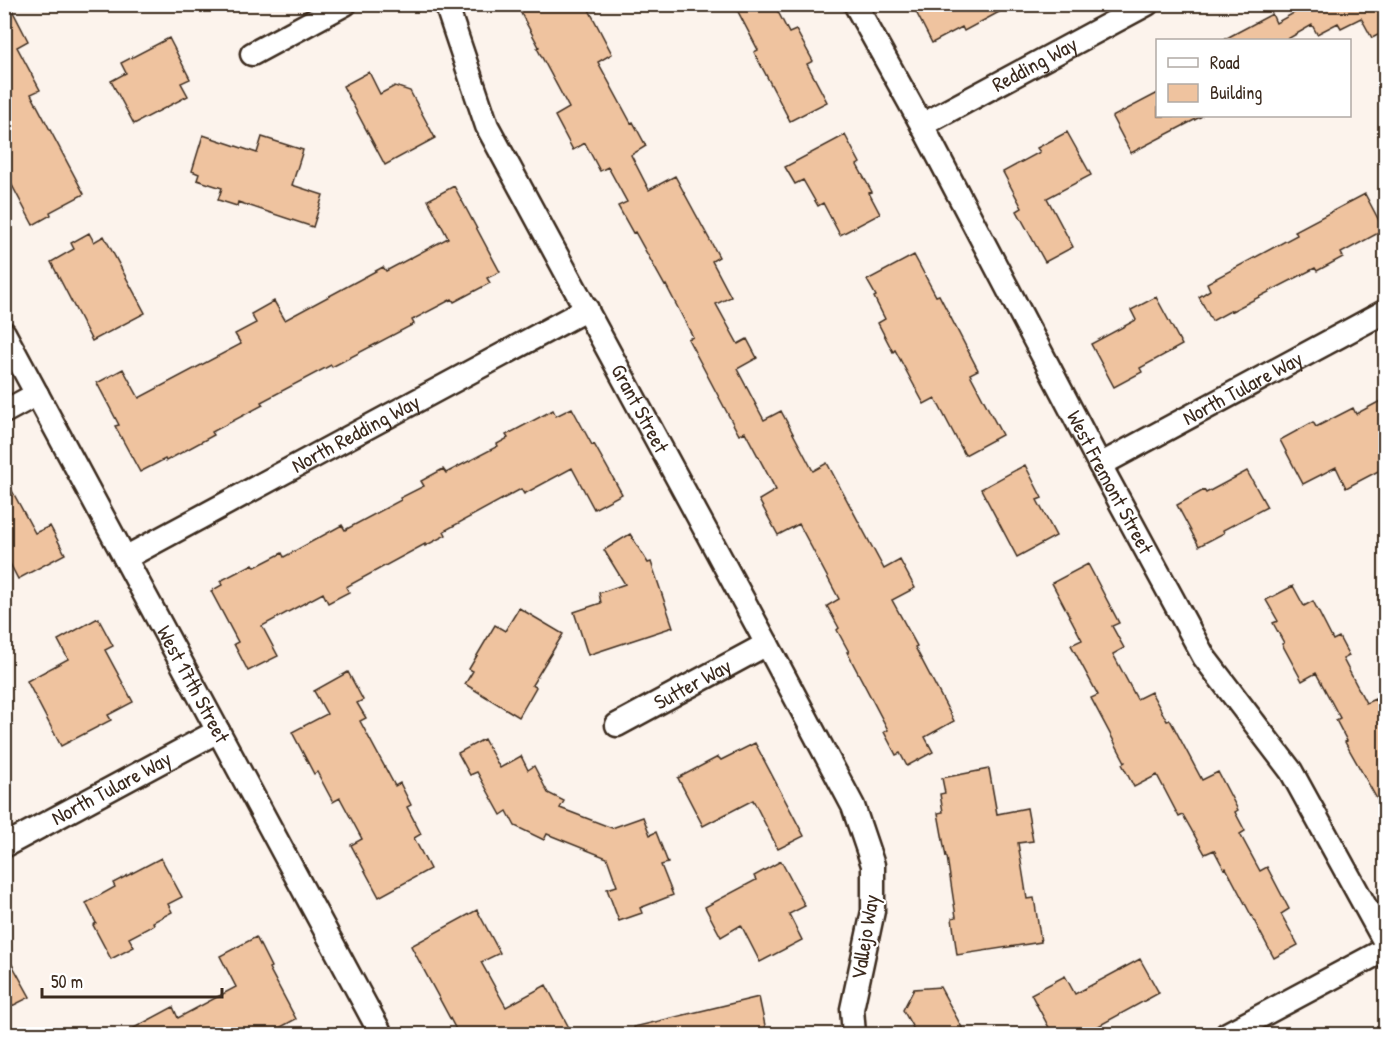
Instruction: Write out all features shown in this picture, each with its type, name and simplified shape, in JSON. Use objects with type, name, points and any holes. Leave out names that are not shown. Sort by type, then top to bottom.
[{"type":"street","points":[[252,54],[345,4]]},
{"type":"street","name":"Grant Street","points":[[446,4],[487,126],[853,806]]},
{"type":"street","name":"West Fremont Street","points":[[855,4],[922,125],[1100,465],[1204,657],[1291,771],[1386,944]]},
{"type":"street","name":"Redding Way","points":[[922,125],[1147,4]]},
{"type":"street","name":"North Redding Way","points":[[125,558],[587,309]]},
{"type":"street","name":"North Tulare Way","points":[[1100,465],[1386,311]]},
{"type":"street","name":"West 17th Street","points":[[4,333],[381,1035]]},
{"type":"street","points":[[4,412],[37,394]]},
{"type":"street","name":"Sutter Way","points":[[617,725],[767,644]]},
{"type":"street","name":"North Tulare Way","points":[[4,846],[218,731]]},
{"type":"street","name":"Vallejo Way","points":[[853,806],[873,865],[873,911],[852,1009],[854,1035]]},
{"type":"street","points":[[1227,1035],[1386,949]]},
{"type":"building","points":[[4,4],[9,4],[28,41],[17,47],[40,90],[31,94],[84,194],[50,212],[51,215],[33,225],[4,170]]},
{"type":"building","points":[[516,4],[586,4],[612,54],[598,62],[646,146],[631,155],[649,190],[675,176],[719,257],[712,261],[731,297],[716,304],[738,344],[747,339],[757,358],[737,369],[764,420],[781,411],[813,471],[827,463],[884,569],[900,560],[915,588],[892,600],[954,721],[925,737],[933,752],[907,766],[900,753],[896,755],[884,732],[888,730],[837,630],[839,628],[827,606],[839,599],[799,524],[778,535],[759,500],[776,490],[745,432],[739,435],[688,339],[693,337],[666,285],[618,206],[627,202],[608,167],[600,171],[585,143],[573,150],[555,116],[569,108]]},
{"type":"building","points":[[734,4],[774,4],[789,33],[796,30],[813,61],[807,64],[827,102],[790,121],[754,52],[758,50]]},
{"type":"building","points":[[912,4],[1014,4],[964,31],[962,27],[932,43]]},
{"type":"building","points":[[1301,4],[1386,4],[1386,31],[1372,38],[1361,18],[1341,28],[1338,23],[1317,34],[1312,25],[1288,39],[1225,39],[1272,14],[1276,23],[1303,8]]},
{"type":"building","points":[[169,38],[190,79],[181,83],[188,96],[134,124],[111,81],[126,73],[121,63]]},
{"type":"building","points":[[369,72],[380,94],[395,86],[410,91],[435,138],[385,165],[343,86]]},
{"type":"building","points":[[1156,94],[1156,117],[1200,117],[1131,153],[1112,117]]},
{"type":"building","points":[[1067,132],[1091,175],[1047,198],[1073,247],[1045,262],[1017,211],[1022,208],[1003,172],[1040,152],[1037,148]]},
{"type":"building","points":[[203,135],[257,153],[262,137],[303,150],[292,185],[323,195],[313,227],[238,202],[237,206],[218,200],[222,188],[197,180],[199,174],[192,171]]},
{"type":"building","points":[[845,135],[860,163],[857,165],[872,192],[869,193],[880,214],[840,235],[823,203],[818,206],[803,180],[795,184],[785,167]]},
{"type":"building","points":[[454,186],[500,272],[487,278],[490,283],[454,302],[452,299],[412,320],[414,324],[261,402],[263,405],[212,432],[214,435],[140,472],[115,426],[119,425],[97,383],[123,369],[139,398],[241,344],[235,334],[256,323],[251,314],[274,301],[285,320],[383,267],[386,271],[448,238],[428,200]]},
{"type":"building","points":[[1365,194],[1384,230],[1341,253],[1343,257],[1317,271],[1315,268],[1212,321],[1199,297],[1210,290],[1207,283],[1297,235],[1295,231]]},
{"type":"building","points":[[89,233],[94,242],[104,236],[145,313],[92,341],[51,262],[74,249],[71,243]]},
{"type":"building","points":[[914,255],[936,296],[939,295],[978,370],[970,374],[1002,435],[965,455],[935,398],[924,404],[895,350],[893,352],[878,323],[885,319],[867,280]]},
{"type":"building","points":[[1156,297],[1182,345],[1140,368],[1142,372],[1114,387],[1091,344],[1136,320],[1131,310]]},
{"type":"building","points":[[1386,398],[1386,467],[1346,488],[1336,467],[1303,484],[1280,440],[1313,422],[1316,427],[1353,408],[1356,414]]},
{"type":"building","points":[[572,408],[622,494],[594,509],[572,468],[524,494],[521,489],[444,531],[446,535],[346,587],[349,592],[328,603],[323,593],[262,626],[278,656],[248,671],[234,644],[238,642],[211,591],[222,585],[220,581],[253,564],[255,567],[282,553],[284,557],[342,525],[345,530],[424,486],[421,481],[443,469],[446,473],[498,446],[497,444],[508,438],[506,435],[553,410],[556,416]]},
{"type":"building","points":[[1025,465],[1042,498],[1037,500],[1056,536],[1017,557],[981,489]]},
{"type":"building","points":[[1247,471],[1267,507],[1223,530],[1224,533],[1199,546],[1177,505],[1204,490],[1206,493]]},
{"type":"building","points":[[4,476],[35,533],[50,526],[65,554],[18,579],[4,552]]},
{"type":"building","points":[[630,534],[648,563],[651,562],[673,627],[588,655],[574,612],[601,603],[599,593],[625,584],[604,550]]},
{"type":"building","points":[[1088,564],[1119,623],[1112,626],[1124,648],[1113,654],[1137,699],[1151,692],[1167,721],[1170,720],[1202,780],[1218,772],[1238,810],[1235,812],[1245,831],[1240,834],[1260,871],[1267,867],[1289,909],[1281,914],[1298,945],[1274,958],[1226,868],[1224,869],[1214,850],[1205,854],[1183,815],[1179,817],[1157,775],[1134,787],[1122,764],[1125,762],[1091,698],[1098,695],[1071,645],[1082,640],[1052,583]]},
{"type":"building","points":[[1293,586],[1304,606],[1313,601],[1333,640],[1339,637],[1349,656],[1343,659],[1366,703],[1375,699],[1386,718],[1386,815],[1345,742],[1347,741],[1336,720],[1340,718],[1316,673],[1302,681],[1273,623],[1278,621],[1266,600]]},
{"type":"building","points":[[519,608],[563,634],[532,685],[536,687],[519,717],[465,684],[473,671],[469,669],[495,625],[505,631]]},
{"type":"building","points":[[98,618],[113,646],[105,650],[133,702],[108,715],[111,720],[61,746],[27,681],[68,659],[58,640]]},
{"type":"building","points":[[348,672],[363,700],[357,703],[366,718],[360,721],[395,786],[400,783],[411,805],[407,807],[421,834],[414,838],[430,869],[379,897],[351,845],[362,839],[340,798],[333,802],[317,772],[314,774],[292,732],[327,714],[314,691]]},
{"type":"building","points":[[484,739],[500,768],[521,756],[528,770],[534,766],[548,793],[564,801],[560,808],[612,828],[643,817],[650,835],[656,832],[668,863],[661,865],[673,895],[640,908],[642,913],[619,921],[607,889],[617,886],[607,858],[547,834],[544,840],[515,826],[507,811],[501,815],[477,772],[470,775],[458,753]]},
{"type":"building","points":[[755,743],[804,836],[778,849],[753,800],[703,826],[678,778],[718,757],[721,760]]},
{"type":"building","points":[[989,769],[997,814],[1027,808],[1033,841],[1018,843],[1027,899],[1034,898],[1041,942],[957,955],[952,918],[956,917],[938,813],[943,812],[940,794],[945,793],[942,778]]},
{"type":"building","points":[[161,858],[182,897],[168,904],[172,912],[153,922],[154,925],[129,938],[134,947],[111,959],[93,925],[96,923],[86,903],[115,887],[113,883]]},
{"type":"building","points":[[781,861],[805,906],[789,914],[802,940],[760,962],[741,925],[721,937],[705,907],[756,880],[754,876]]},
{"type":"building","points":[[477,910],[500,953],[481,962],[506,1007],[546,985],[573,1035],[459,1035],[411,946]]},
{"type":"building","points":[[256,937],[271,967],[269,968],[296,1019],[266,1035],[121,1035],[173,1007],[178,1018],[236,987],[220,956]]},
{"type":"building","points":[[4,950],[30,997],[4,1010]]},
{"type":"building","points":[[1140,959],[1159,993],[1082,1035],[1053,1035],[1031,994],[1065,976],[1075,994]]},
{"type":"building","points":[[940,987],[966,1035],[917,1035],[903,1010],[914,989]]},
{"type":"building","points":[[759,997],[767,1035],[635,1035],[634,1027]]}]
